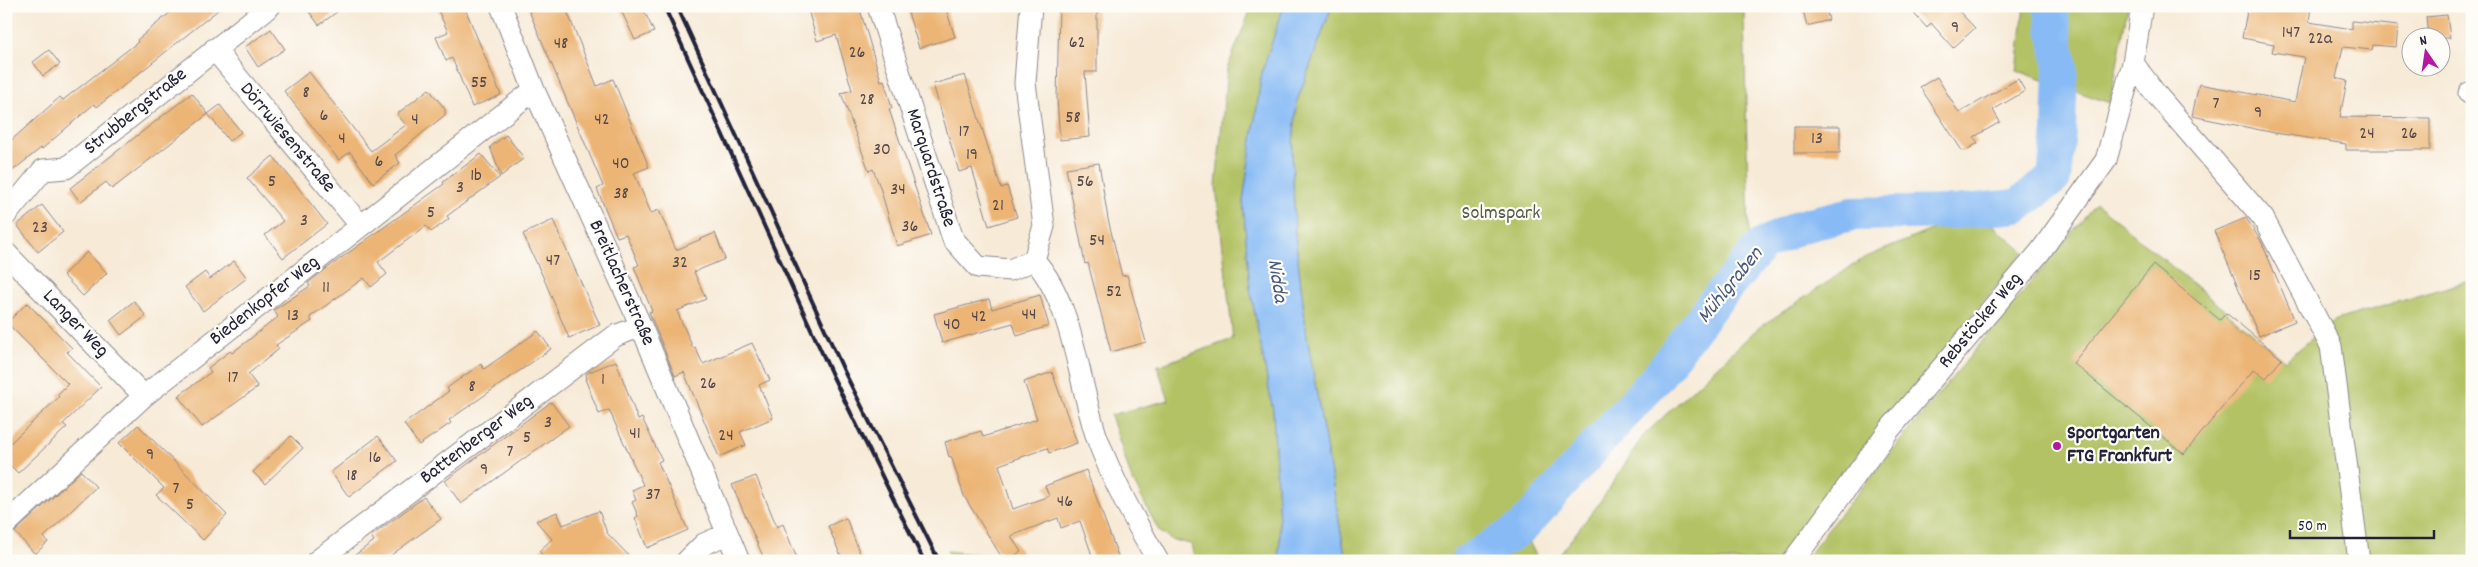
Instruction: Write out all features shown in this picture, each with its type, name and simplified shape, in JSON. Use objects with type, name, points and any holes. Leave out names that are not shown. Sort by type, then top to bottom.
[{"type":"street","name":"Strubbergstraße","points":[[6,215],[43,170],[66,168],[270,6]]},
{"type":"street","name":"Breitlacherstraße","points":[[501,6],[534,90],[640,326],[739,561]]},
{"type":"street","name":"Marquardstraße","points":[[878,6],[954,239],[978,267],[1010,270],[1034,260]]},
{"type":"street","points":[[1031,6],[1025,83],[1044,226],[1034,260],[1047,275],[1060,301],[1097,437],[1124,503],[1158,561]]},
{"type":"street","name":"Rebstöcker Weg","points":[[1794,561],[1890,430],[2040,252],[2106,160],[2133,63],[2142,6]]},
{"type":"street","name":"Dörrwiesenstraße","points":[[214,49],[360,226]]},
{"type":"street","points":[[2133,63],[2156,93],[2262,218],[2331,346],[2358,561]]},
{"type":"street","name":"Biedenkopfer Weg","points":[[6,524],[144,396],[534,90]]},
{"type":"street","name":"Langer Weg","points":[[6,252],[144,396]]},
{"type":"street","name":"Battenberger Weg","points":[[317,561],[615,336],[640,326]]},
{"type":"street","points":[[687,561],[704,544],[727,534]]},
{"type":"green space","points":[[1252,6],[1284,6],[1262,72],[1243,201],[1250,288],[1273,411],[1280,540],[1278,561],[1195,561],[1191,544],[1172,540],[1159,531],[1131,477],[1111,415],[1169,400],[1157,366],[1233,339],[1216,186],[1227,69]]},
{"type":"green space","name":"Solmspark","points":[[1332,6],[1749,6],[1744,12],[1749,239],[1645,366],[1529,518],[1443,561],[1346,561],[1307,337],[1295,234],[1292,155],[1297,101]]},
{"type":"green space","points":[[2024,6],[2128,6],[2110,103],[2017,71]]},
{"type":"green space","points":[[2096,203],[2285,361],[2333,321],[2472,280],[2472,561],[1805,561],[1827,530]]},
{"type":"green space","points":[[1977,211],[2024,252],[1786,546],[1777,561],[1554,561],[1601,501],[1643,436],[1757,329],[1864,258]]},
{"type":"green space","points":[[1522,528],[1539,561],[1470,561],[1474,558]]},
{"type":"green space","points":[[947,551],[980,555],[984,561],[953,561]]},
{"type":"water","name":"Nidda","points":[[1284,6],[1332,6],[1297,101],[1292,155],[1295,234],[1307,337],[1346,561],[1278,561],[1280,540],[1273,411],[1250,288],[1243,201],[1262,72]]},
{"type":"building","points":[[178,6],[223,6],[97,107],[94,104],[42,149],[6,176],[6,145],[60,97],[63,100],[138,42],[137,40]]},
{"type":"building","points":[[305,6],[345,6],[319,25]]},
{"type":"building","points":[[436,6],[464,6],[501,95],[472,107],[452,58],[446,61],[436,37],[448,32]]},
{"type":"building","points":[[527,6],[565,6],[597,86],[613,79],[649,167],[634,173],[651,213],[659,210],[676,250],[715,233],[725,259],[694,272],[706,299],[677,311],[693,348],[695,347],[703,364],[752,343],[770,380],[759,385],[773,418],[740,432],[746,445],[719,457],[684,372],[675,376],[649,312],[652,311],[634,267],[639,265],[626,234],[617,237],[597,189],[603,186]]},
{"type":"building","points":[[619,6],[642,6],[654,32],[635,40]]},
{"type":"building","points":[[807,6],[859,6],[881,81],[884,80],[892,108],[889,109],[931,235],[897,246],[880,187],[873,169],[869,171],[841,93],[852,90],[836,35],[817,41]]},
{"type":"building","points":[[906,6],[945,6],[955,37],[919,48]]},
{"type":"building","points":[[1059,6],[1097,6],[1097,72],[1085,72],[1090,137],[1060,140],[1057,99]]},
{"type":"building","points":[[1802,6],[1825,6],[1829,20],[1807,26]]},
{"type":"building","points":[[1907,6],[1954,6],[1975,28],[1953,48],[1931,23],[1927,28]]},
{"type":"building","points":[[2248,6],[2311,6],[2309,22],[2352,29],[2352,21],[2398,26],[2396,47],[2373,45],[2372,50],[2343,47],[2336,78],[2347,81],[2340,117],[2430,118],[2430,150],[2346,150],[2346,144],[2275,133],[2192,116],[2199,84],[2295,102],[2304,57],[2272,52],[2274,44],[2242,38]]},
{"type":"building","points":[[2447,15],[2449,28],[2427,28],[2426,17]]},
{"type":"building","points":[[271,29],[285,49],[258,67],[245,47]]},
{"type":"building","points":[[49,50],[60,64],[43,76],[33,62]]},
{"type":"building","points":[[309,72],[371,151],[406,125],[397,114],[429,89],[445,109],[445,115],[395,155],[400,163],[373,183],[350,152],[339,160],[284,91]]},
{"type":"building","points":[[965,75],[1001,188],[1007,186],[1017,217],[989,226],[972,168],[959,172],[933,84]]},
{"type":"building","points":[[1937,77],[1959,113],[2018,79],[2025,91],[1993,110],[2000,122],[1974,137],[1978,143],[1963,152],[1920,87]]},
{"type":"building","points":[[192,93],[208,114],[112,189],[106,182],[80,202],[70,188]]},
{"type":"building","points":[[220,105],[241,132],[229,141],[208,114]]},
{"type":"building","points":[[1794,126],[1840,126],[1840,153],[1794,153]]},
{"type":"building","points":[[506,135],[524,158],[501,176],[490,147]]},
{"type":"building","points":[[481,154],[500,177],[447,216],[449,219],[431,232],[426,226],[378,262],[387,274],[371,287],[364,278],[310,317],[312,321],[276,345],[279,349],[248,374],[258,387],[202,427],[178,396],[211,372],[208,368],[230,351],[232,353],[278,317],[274,310],[310,286],[308,283],[326,269],[444,184],[443,182]]},
{"type":"building","points":[[273,156],[327,224],[283,258],[265,235],[283,221],[247,178]]},
{"type":"building","points":[[1099,163],[1108,219],[1122,276],[1127,275],[1146,342],[1111,352],[1088,263],[1085,264],[1066,168]]},
{"type":"building","points":[[42,205],[63,232],[38,252],[17,225]]},
{"type":"building","points":[[2246,218],[2261,241],[2295,321],[2259,336],[2214,231]]},
{"type":"building","points":[[553,220],[600,325],[569,338],[523,234]]},
{"type":"building","points":[[87,252],[107,273],[83,296],[63,275]]},
{"type":"building","points":[[234,261],[247,278],[203,311],[185,287],[205,272],[210,279]]},
{"type":"building","points":[[2153,265],[2220,320],[2226,313],[2282,359],[2266,378],[2254,369],[2184,454],[2073,363]]},
{"type":"building","points":[[1040,295],[1049,326],[1017,336],[1013,323],[942,343],[934,314],[989,299],[992,309]]},
{"type":"building","points":[[134,301],[146,316],[121,335],[110,320]]},
{"type":"building","points":[[27,303],[72,348],[67,352],[101,387],[63,424],[67,427],[18,473],[6,461],[6,447],[59,397],[57,395],[68,384],[7,323]]},
{"type":"building","points":[[538,331],[551,349],[449,420],[451,423],[419,445],[404,424],[449,391],[447,388],[481,364],[484,369]]},
{"type":"building","points":[[616,361],[638,420],[642,418],[662,460],[658,462],[688,530],[647,548],[635,518],[638,516],[632,502],[636,500],[632,490],[643,485],[609,410],[599,414],[585,379],[587,379],[586,374],[589,372]]},
{"type":"building","points":[[1052,372],[1077,443],[1049,453],[1047,448],[999,465],[1013,509],[1049,496],[1045,486],[1086,470],[1120,561],[1094,561],[1080,521],[1061,528],[1058,518],[1011,536],[1021,552],[1004,561],[964,496],[951,456],[949,457],[945,442],[981,431],[983,437],[1037,419],[1024,382]]},
{"type":"building","points":[[551,402],[569,426],[461,504],[445,481]]},
{"type":"building","points":[[138,425],[227,515],[203,540],[156,495],[164,488],[119,443]]},
{"type":"building","points":[[291,436],[303,448],[265,484],[253,472]]},
{"type":"building","points":[[378,436],[397,461],[349,497],[331,472]]},
{"type":"building","points":[[81,471],[96,487],[44,537],[48,542],[35,554],[15,532]]},
{"type":"building","points":[[756,476],[777,527],[783,524],[798,561],[765,561],[732,485]]},
{"type":"building","points":[[424,497],[441,519],[383,561],[347,561],[374,541],[371,536]]},
{"type":"building","points":[[599,511],[607,533],[634,561],[548,561],[539,551],[552,539],[536,521],[557,512],[563,525]]},
{"type":"building","points":[[846,518],[863,561],[843,561],[828,526]]},
{"type":"waterway","name":"Mühlgraben","points":[[1468,561],[1522,528],[1658,376],[1711,306],[1762,245],[1802,226],[1852,214],[1956,212],[2017,206],[2054,178],[2059,131],[2061,68],[2050,6]]},
{"type":"railway","points":[[664,6],[833,377],[924,561]]},
{"type":"railway","points":[[677,6],[845,373],[939,561]]},
{"type":"place","name":"Sportgarten FTG Frankfurt","points":[[2057,446]]}]
